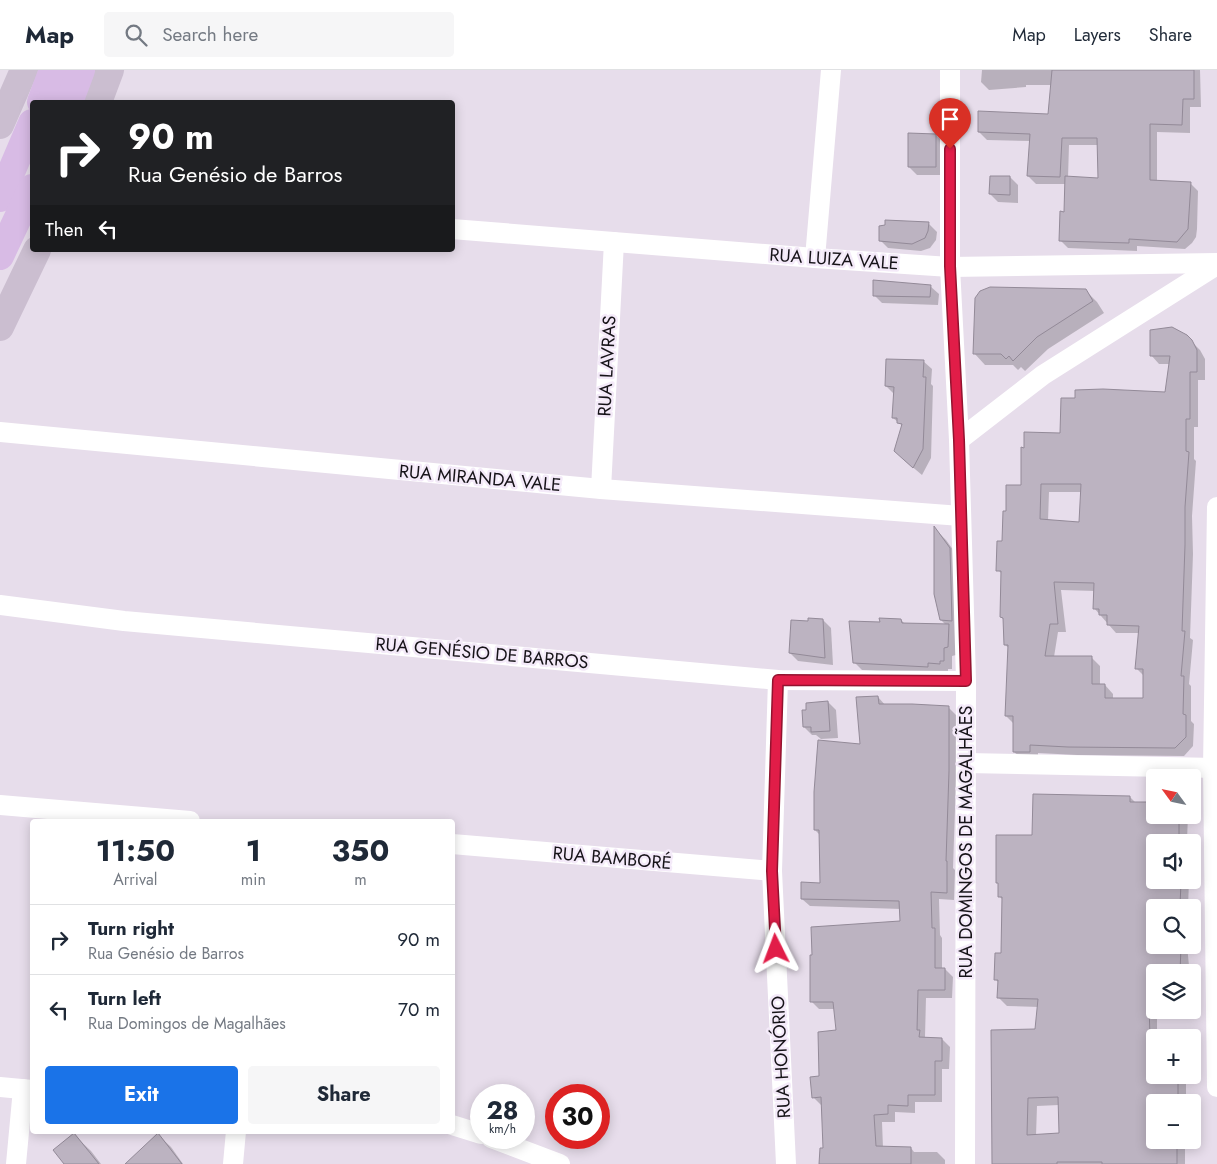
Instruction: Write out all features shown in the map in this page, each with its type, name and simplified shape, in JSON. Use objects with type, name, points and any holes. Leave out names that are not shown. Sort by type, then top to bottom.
[{"type":"main road","points":[[43,100],[53,70]]},
{"type":"main road","points":[[70,100],[81,70]]},
{"type":"main road","points":[[0,198],[30,128]]},
{"type":"main road","points":[[0,256],[30,192]]},
{"type":"street","points":[[0,125],[24,70]]},
{"type":"street","points":[[99,100],[110,70]]},
{"type":"street","points":[[815,258],[831,70]]},
{"type":"street","name":"RUA DOMINGOS DE MAGALHÃES","points":[[950,70],[950,266],[959,440],[966,681],[965,1164]]},
{"type":"street","name":"RUA LUIZA VALE","points":[[455,229],[815,258],[950,266],[1217,264]]},
{"type":"street","name":"RUA LAVRAS","points":[[601,489],[614,242]]},
{"type":"street","points":[[0,328],[36,252]]},
{"type":"street","points":[[959,440],[1043,375],[1217,264]]},
{"type":"street","name":"RUA MIRANDA VALE","points":[[0,432],[601,489],[961,516]]},
{"type":"street","points":[[1217,507],[1215,768],[1217,1087]]},
{"type":"street","name":"RUA GENÉSIO DE BARROS","points":[[0,605],[134,622],[778,680],[966,681]]},
{"type":"street","name":"RUA HONÓRIO","points":[[778,680],[772,871],[786,1164]]},
{"type":"street","points":[[966,763],[1215,768]]},
{"type":"street","points":[[0,805],[166,819]]},
{"type":"street","name":"RUA BAMBORÉ","points":[[455,844],[772,871]]},
{"type":"street","points":[[0,1087],[28,1090],[16,1164]]},
{"type":"street","points":[[455,1126],[470,1131]]},
{"type":"street","points":[[233,1164],[236,1134]]},
{"type":"street","points":[[520,1149],[560,1164]]},
{"type":"building","points":[[1052,70],[1194,70],[1194,99],[1183,99],[1182,125],[1150,124],[1150,180],[1191,182],[1188,229],[1177,242],[1129,239],[1129,243],[1059,241],[1060,211],[1064,212],[1065,176],[1098,178],[1097,138],[1062,138],[1060,177],[1027,176],[1030,134],[978,132],[978,111],[1048,114]]},
{"type":"building","points":[[908,133],[936,134],[936,167],[908,167]]},
{"type":"building","points":[[990,176],[1010,176],[1010,195],[989,194]]},
{"type":"building","points":[[885,220],[929,222],[928,231],[925,238],[912,244],[879,241],[879,226],[885,225]]},
{"type":"building","points":[[873,280],[931,285],[930,297],[873,296]]},
{"type":"building","points":[[990,287],[1086,289],[1093,301],[1037,337],[1013,361],[1009,356],[1006,359],[1001,354],[973,354],[975,298],[980,291]]},
{"type":"building","points":[[1172,327],[1187,335],[1197,350],[1197,372],[1190,372],[1190,419],[1186,419],[1186,451],[1189,452],[1185,507],[1182,631],[1185,631],[1181,676],[1184,676],[1183,714],[1186,715],[1186,737],[1175,748],[1030,745],[1030,752],[1013,752],[1013,716],[1005,716],[1008,645],[1004,645],[1003,618],[1000,617],[1001,571],[996,571],[997,541],[1002,541],[1003,511],[1006,511],[1006,485],[1021,485],[1021,447],[1024,448],[1024,432],[1060,433],[1061,398],[1075,398],[1075,390],[1103,389],[1165,392],[1170,356],[1150,356],[1150,330]],"holes":[[[1041,484],[1081,484],[1079,522],[1040,519]],[[1054,582],[1094,583],[1093,609],[1099,609],[1099,615],[1107,615],[1107,625],[1139,626],[1135,669],[1143,669],[1143,698],[1105,698],[1105,684],[1092,684],[1092,656],[1045,656],[1050,624],[1058,624]]]},
{"type":"building","points":[[886,359],[924,360],[923,377],[926,377],[923,449],[913,468],[894,451],[902,424],[897,423],[897,418],[892,418],[894,387],[885,386]]},
{"type":"building","points":[[934,526],[950,548],[952,621],[940,620],[934,594]]},
{"type":"building","points":[[808,618],[823,619],[825,658],[789,653],[791,620],[808,621]]},
{"type":"building","points":[[879,618],[901,619],[902,623],[949,624],[948,647],[944,648],[944,661],[940,661],[940,664],[928,663],[928,667],[853,663],[849,621],[880,622]]},
{"type":"building","points":[[878,696],[879,704],[949,706],[947,893],[931,892],[932,928],[935,928],[935,968],[945,968],[945,990],[918,990],[917,1030],[920,1030],[919,1037],[942,1038],[942,1061],[935,1061],[935,1095],[908,1095],[908,1106],[888,1105],[888,1114],[874,1115],[876,1146],[911,1147],[911,1164],[819,1164],[820,1148],[823,1148],[821,1097],[812,1098],[810,1077],[819,1076],[818,1032],[836,1030],[833,1002],[810,1002],[811,927],[900,921],[899,901],[801,899],[801,882],[820,883],[819,830],[814,830],[814,792],[818,740],[860,744],[856,697]]},
{"type":"building","points":[[828,701],[830,731],[811,732],[811,727],[803,727],[802,710],[806,710],[806,703]]},
{"type":"building","points":[[1033,794],[1130,796],[1130,802],[1146,802],[1146,824],[1179,824],[1179,834],[1146,834],[1146,889],[1181,889],[1180,899],[1146,899],[1146,954],[1181,954],[1180,964],[1146,964],[1146,1019],[1149,1019],[1150,1029],[1146,1029],[1146,1084],[1178,1084],[1178,1094],[1146,1094],[1146,1149],[1177,1149],[1177,1164],[1057,1162],[1057,1164],[992,1164],[991,1030],[1035,1029],[1038,999],[997,998],[998,980],[994,980],[995,953],[1001,953],[1002,897],[998,897],[998,883],[996,883],[996,835],[1032,835]],"holes":[[[1058,1097],[1059,1133],[1027,1135],[1028,1098]]]},
{"type":"building","points":[[75,1134],[99,1164],[64,1164],[53,1150]]},
{"type":"building","points":[[159,1134],[182,1164],[125,1164]]},
{"type":"route","points":[[776,949],[772,871],[778,680],[966,681],[959,440],[950,266],[950,149]]}]
